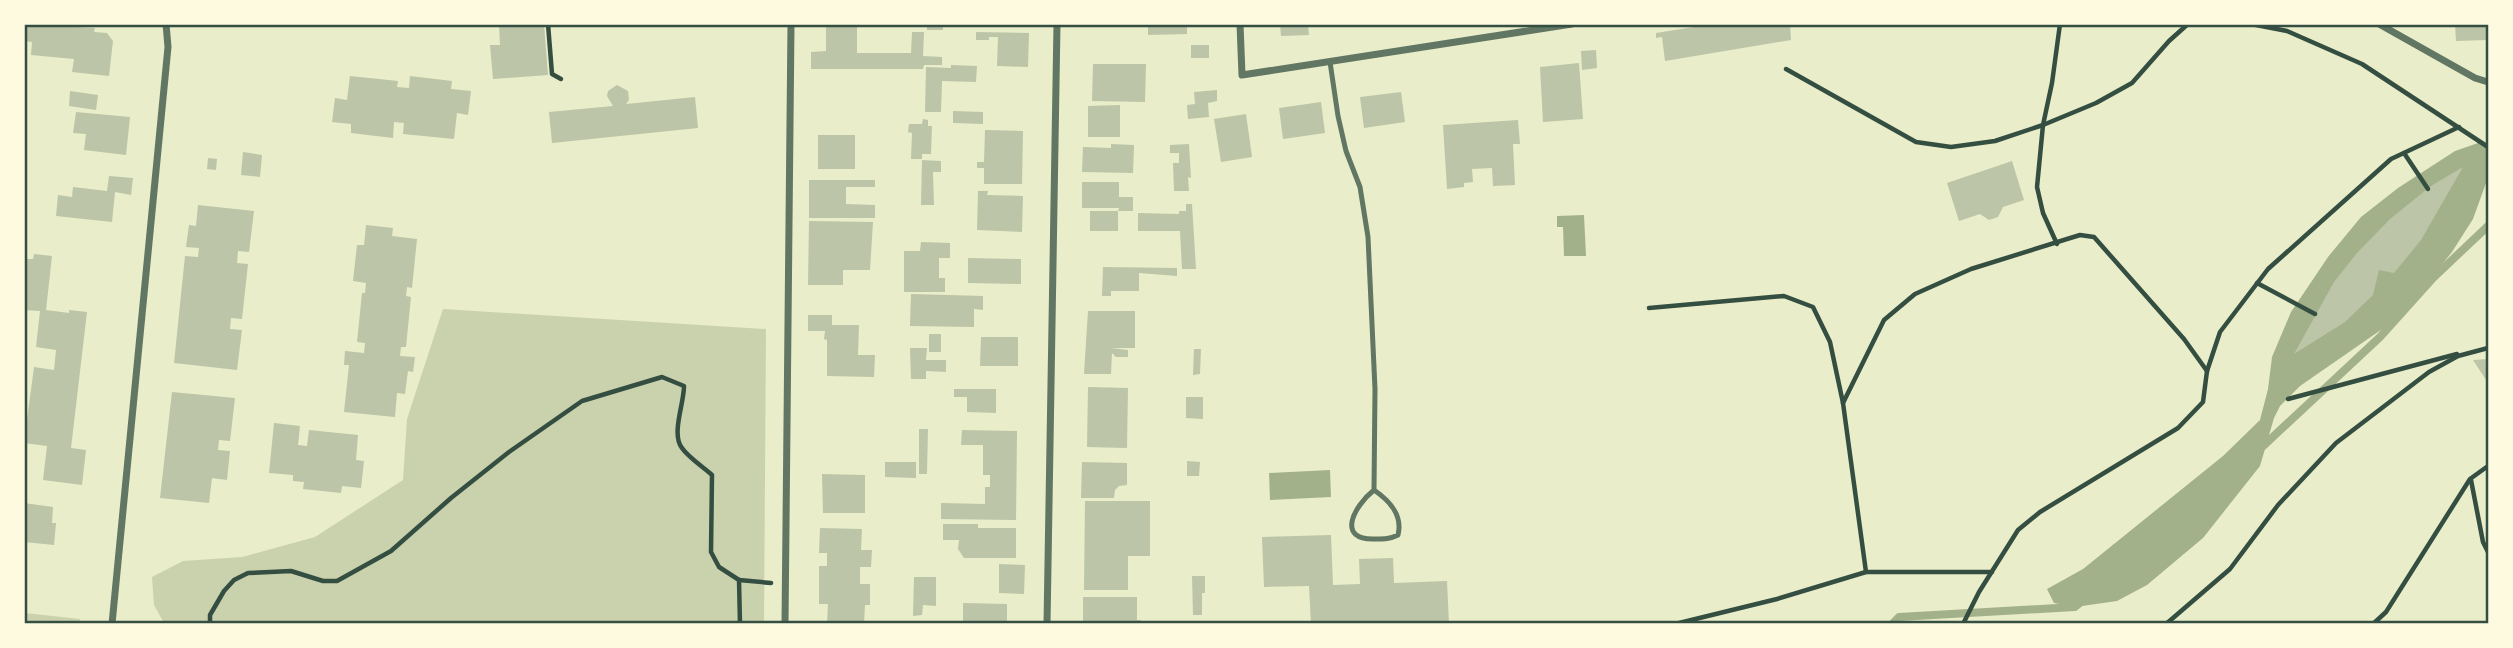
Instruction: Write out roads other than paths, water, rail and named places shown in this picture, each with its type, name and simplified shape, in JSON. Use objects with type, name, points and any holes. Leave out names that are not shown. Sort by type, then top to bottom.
[{"type":"street","points":[[112,624],[168,47],[166,24]]},
{"type":"street","points":[[785,624],[791,24]]},
{"type":"street","points":[[1047,624],[1057,24]]},
{"type":"street","points":[[1240,24],[1242,75],[1572,24]]},
{"type":"street","points":[[2379,24],[2475,78],[2488,82]]},
{"type":"lane","points":[[1330,62],[1338,116],[1346,151],[1360,187],[1368,237],[1376,389],[1374,490],[1355,509],[1352,524],[1357,536],[1364,540],[1390,539],[1398,535],[1400,526],[1395,508],[1374,490]]},
{"type":"waterway","points":[[2261,448],[2380,337],[2433,278],[2488,226]]},
{"type":"waterway","points":[[1892,624],[1899,617],[2075,607],[2081,602]]}]
